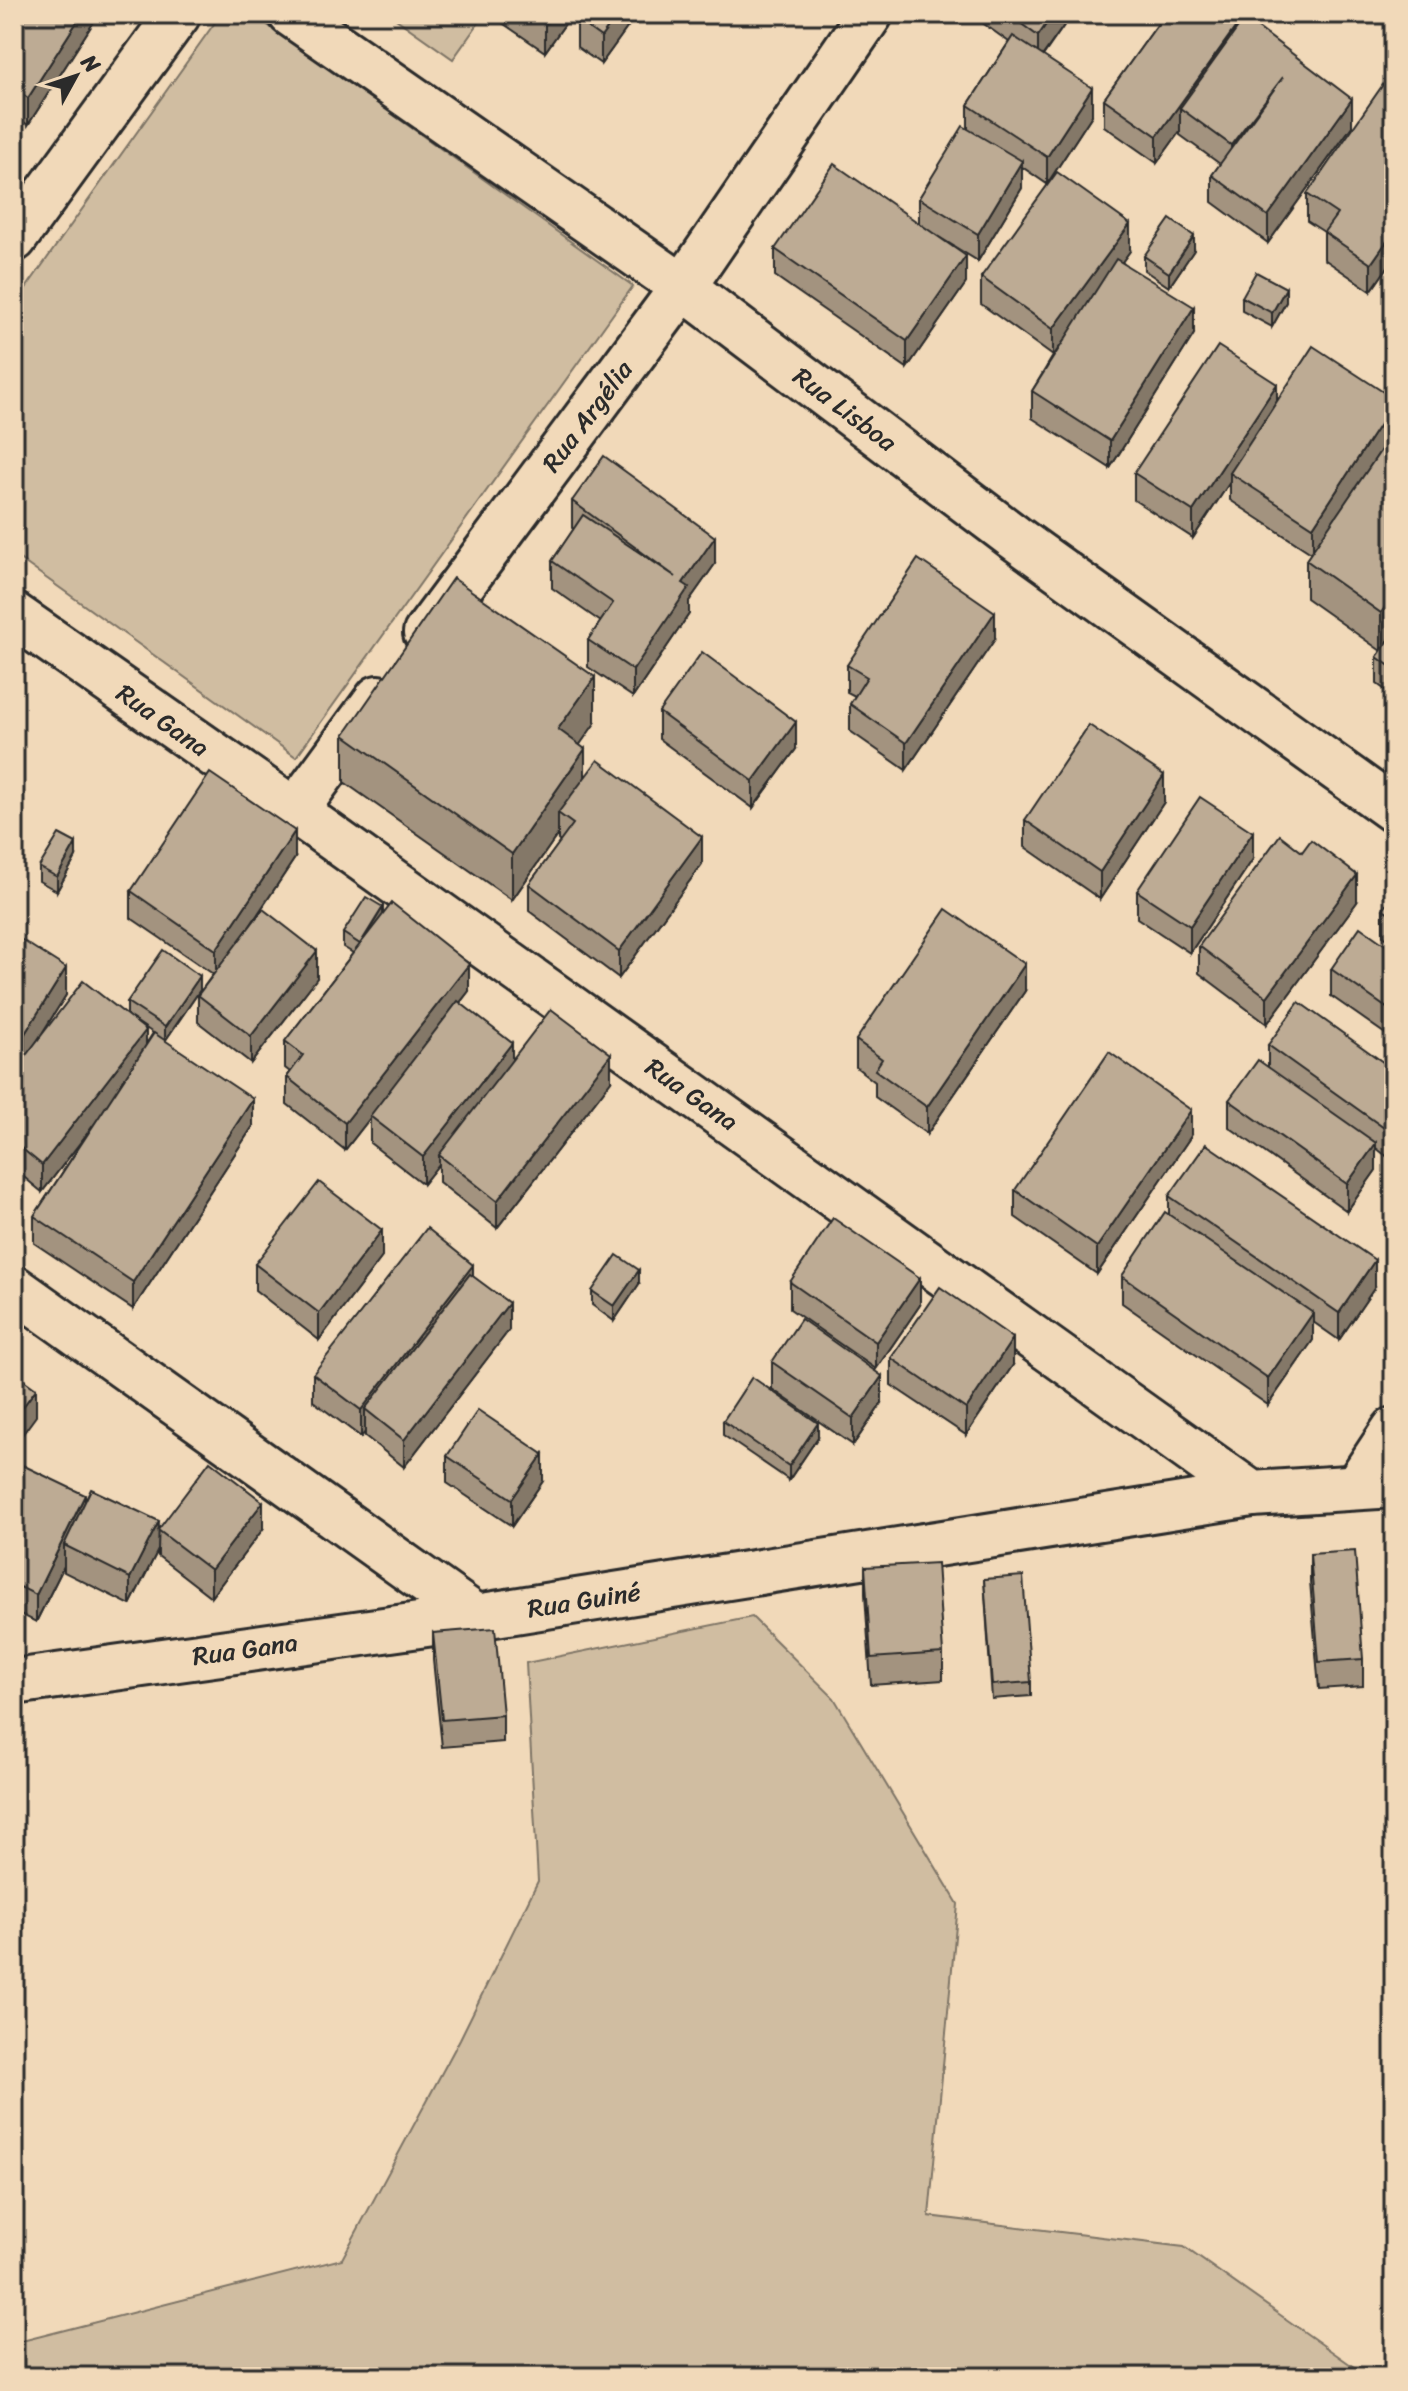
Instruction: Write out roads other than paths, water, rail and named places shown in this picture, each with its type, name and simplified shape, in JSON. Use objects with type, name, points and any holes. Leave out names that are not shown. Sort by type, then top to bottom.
[{"type":"street","points":[[14,239],[178,14]]},
{"type":"street","name":"Rua Lisboa","points":[[291,14],[683,287],[1014,537],[1394,810]]},
{"type":"street","name":"Rua Argélia","points":[[295,811],[683,287],[870,14]]},
{"type":"street","name":"Rua Gana","points":[[14,615],[295,811],[1252,1494]]},
{"type":"street","points":[[14,1288],[476,1617]]},
{"type":"street","points":[[1252,1494],[1376,1486],[1394,1430]]},
{"type":"street","name":"Rua Guiné","points":[[476,1617],[1252,1494]]},
{"type":"street","name":"Rua Gana","points":[[14,1682],[476,1617]]}]
